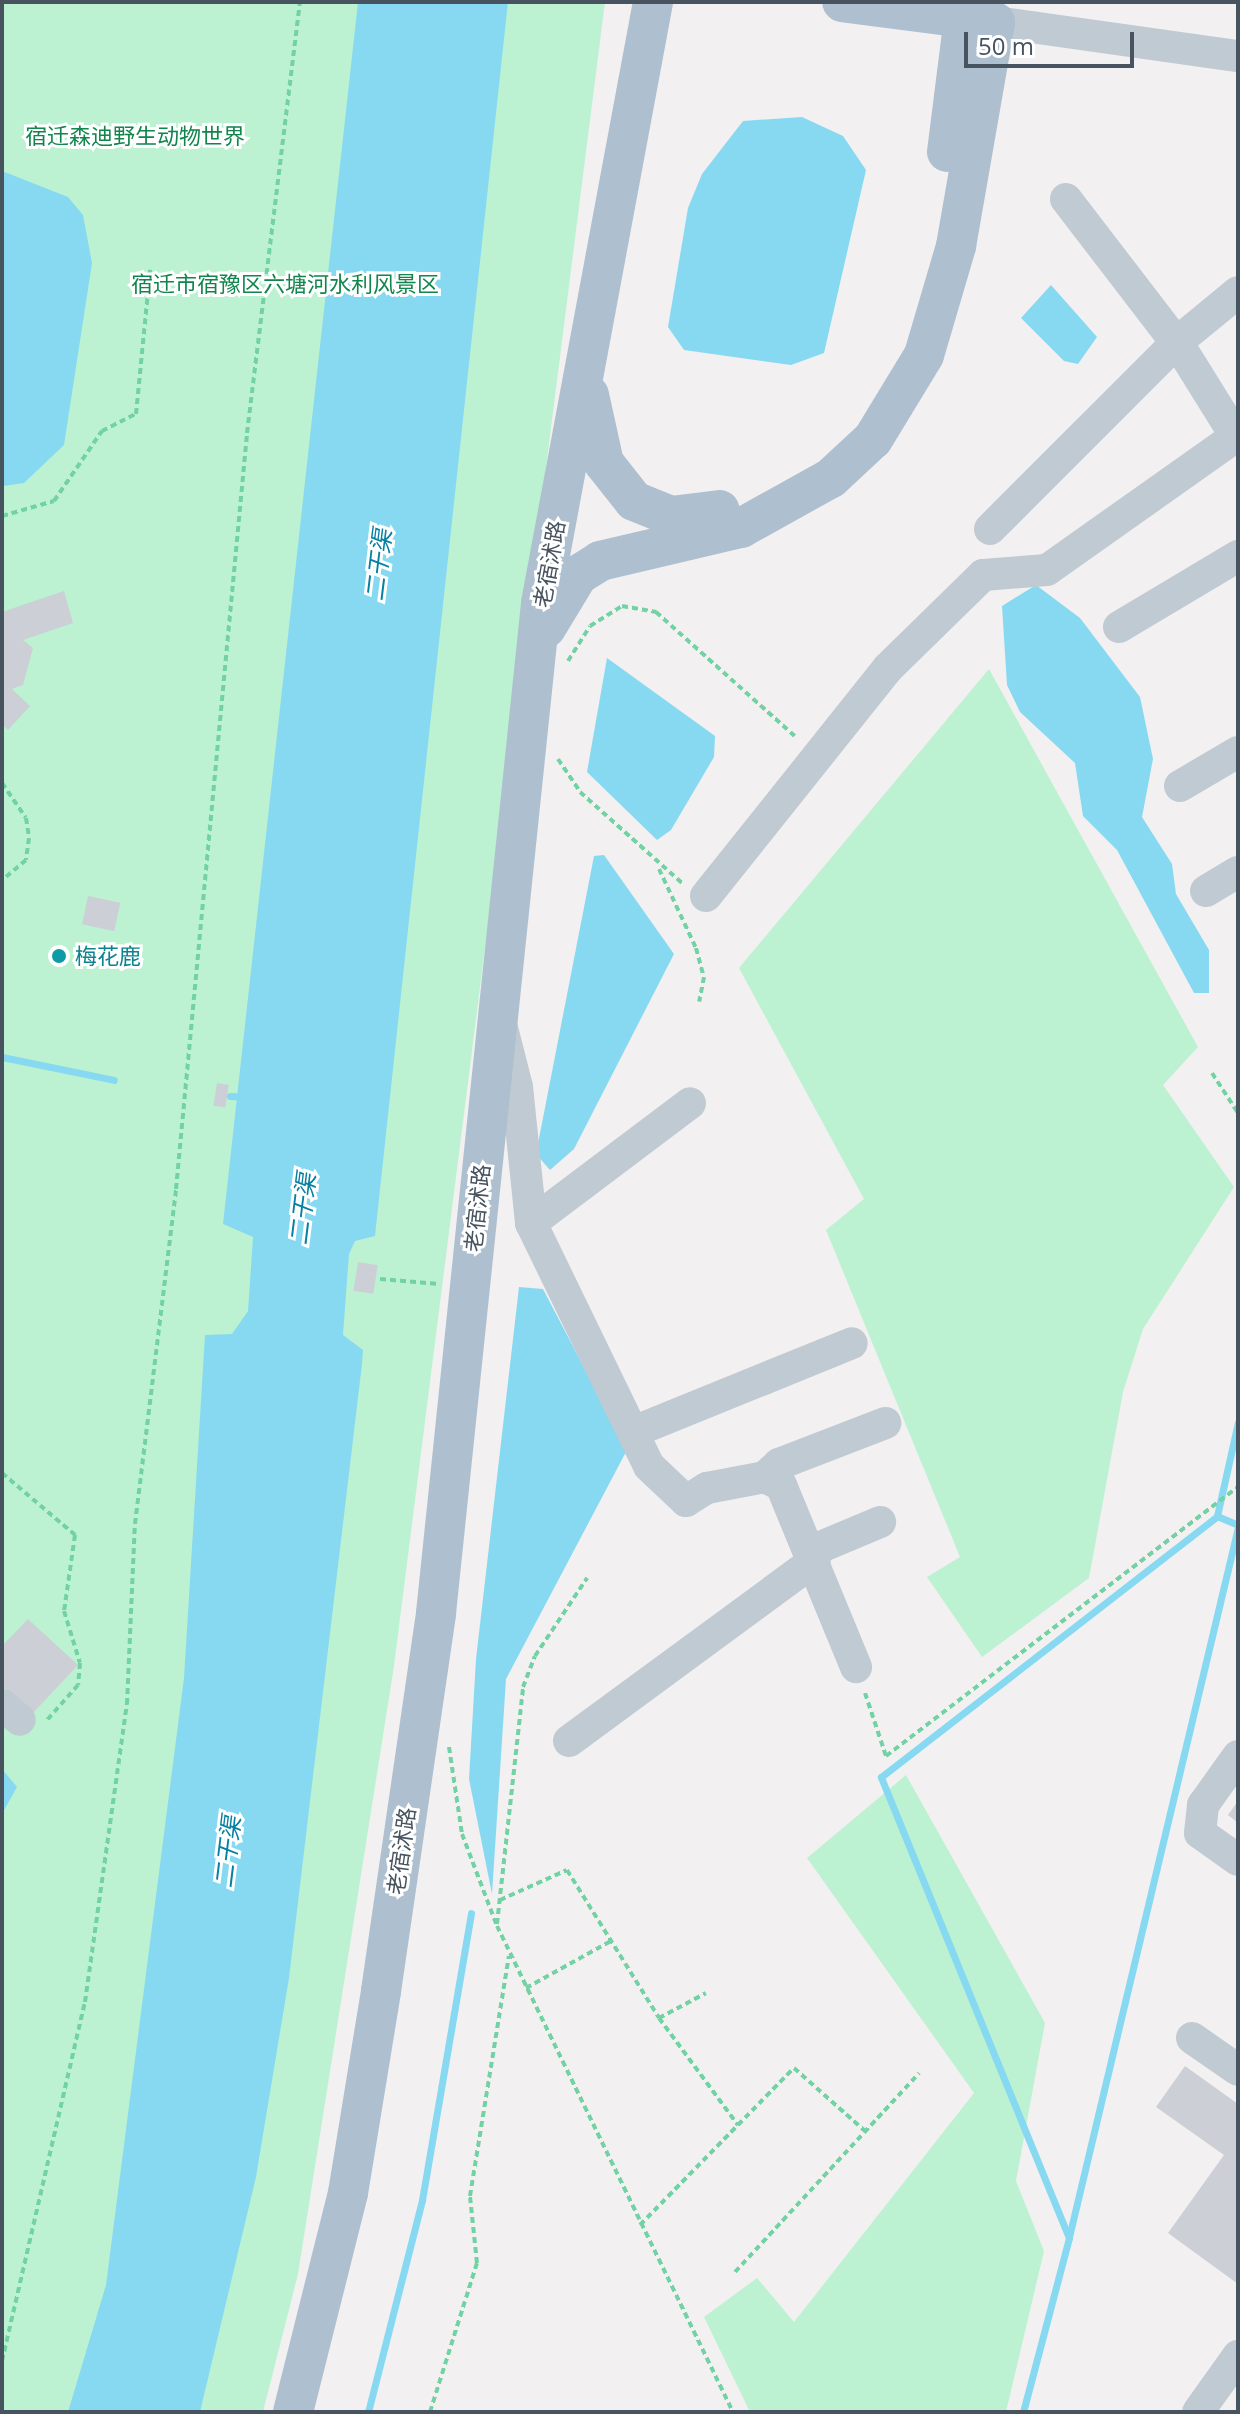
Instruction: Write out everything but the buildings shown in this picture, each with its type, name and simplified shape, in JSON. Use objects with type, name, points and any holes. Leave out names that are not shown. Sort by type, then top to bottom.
[{"type":"main road","name":"老宿沭路","points":[[293,2412],[348,2193],[381,1991],[436,1613],[498,1009],[587,366],[653,2]]},
{"type":"main road","points":[[842,2],[980,20]]},
{"type":"main road","points":[[587,366],[604,463],[634,501],[671,516],[754,499],[818,461],[856,426],[884,390],[923,300],[980,20]]},
{"type":"main road","points":[[548,660],[565,593],[589,566],[765,518],[831,478],[901,402],[941,309],[980,20]]},
{"type":"street","points":[[980,20],[1238,56]]},
{"type":"street","points":[[706,896],[888,668],[983,575],[1047,570],[1237,438],[1176,343],[1066,199]]},
{"type":"street","points":[[990,529],[1176,343],[1238,292]]},
{"type":"street","points":[[1119,627],[1238,556]]},
{"type":"street","points":[[1180,786],[1238,752]]},
{"type":"street","points":[[1206,891],[1238,872]]},
{"type":"street","points":[[498,1009],[517,1087],[531,1223],[633,1432],[666,1488],[686,1501],[707,1488],[765,1477],[885,1423]]},
{"type":"street","points":[[531,1223],[690,1103]]},
{"type":"street","points":[[633,1432],[852,1343]]},
{"type":"street","points":[[765,1477],[781,1485],[813,1555],[856,1667]]},
{"type":"street","points":[[569,1741],[813,1555],[880,1522]]},
{"type":"street","points":[[1238,1756],[1203,1805],[1200,1833],[1238,1860]]},
{"type":"street","points":[[1192,2038],[1238,2070]]},
{"type":"street","points":[[1198,2412],[1238,2356]]},
{"type":"path","points":[[2,2361],[85,2002],[121,1752],[135,1524],[176,1189],[247,433],[300,2]]},
{"type":"path","points":[[2,516],[54,501],[102,431],[136,414],[150,270]]},
{"type":"path","points":[[548,660],[590,626],[622,606],[656,612],[817,757]]},
{"type":"path","points":[[556,747],[560,772],[658,867],[706,896]]},
{"type":"path","points":[[2,783],[26,818],[29,838],[26,860],[2,880]]},
{"type":"path","points":[[658,867],[696,948],[704,977],[699,1002]]},
{"type":"path","points":[[1212,1073],[1238,1113]]},
{"type":"path","points":[[380,1279],[469,1287]]},
{"type":"path","points":[[2,1473],[75,1535],[64,1611],[80,1663],[78,1685],[41,1726],[11,1712]]},
{"type":"path","points":[[856,1667],[886,1756],[1238,1487]]},
{"type":"path","points":[[497,1926],[523,1687],[535,1656],[587,1578]]},
{"type":"path","points":[[448,1737],[462,1834],[497,1926],[733,2412]]},
{"type":"path","points":[[500,1900],[567,1870],[659,2018],[738,2126]]},
{"type":"path","points":[[525,1988],[611,1941]]},
{"type":"path","points":[[430,2412],[477,2263],[470,2196],[510,1953]]},
{"type":"path","points":[[659,2018],[706,1993]]},
{"type":"path","points":[[640,2225],[794,2068],[865,2131]]},
{"type":"path","points":[[735,2272],[919,2073]]},
{"type":"green space","name":"宿迁市宿豫区六塘河水利风景区","points":[[2,2],[605,2],[394,1666],[298,2274],[263,2412],[2,2412]]},
{"type":"green space","points":[[989,669],[1198,1047],[1163,1085],[1234,1187],[1143,1329],[1123,1392],[1089,1578],[982,1657],[927,1577],[960,1557],[826,1230],[864,1199],[739,968]]},
{"type":"green space","points":[[906,1775],[1045,2023],[1016,2181],[1044,2251],[1006,2412],[750,2412],[704,2317],[757,2278],[794,2322],[974,2093],[807,1858]]},
{"type":"water","name":"二干渠","points":[[358,2],[508,2],[375,1236],[355,1241],[349,1254],[343,1335],[363,1350],[362,1364],[289,1978],[256,2177],[200,2412],[68,2412],[106,2285],[184,1678],[205,1335],[232,1334],[248,1311],[253,1237],[223,1224]]},
{"type":"water","points":[[802,117],[843,136],[866,170],[824,353],[791,365],[684,350],[668,327],[688,208],[702,174],[743,121]]},
{"type":"water","points":[[2,171],[68,197],[83,215],[92,263],[64,445],[24,483],[4,486]]},
{"type":"water","points":[[1051,285],[1097,337],[1078,364],[1064,361],[1021,318]]},
{"type":"water","points":[[1036,585],[1080,618],[1140,697],[1153,759],[1142,817],[1172,864],[1176,894],[1209,950],[1209,993],[1194,993],[1117,850],[1083,816],[1075,763],[1020,712],[1007,685],[1002,606]]},
{"type":"water","points":[[607,658],[715,736],[714,757],[671,830],[657,840],[587,772]]},
{"type":"water","points":[[604,855],[674,954],[574,1149],[550,1170],[536,1154],[594,856]]},
{"type":"water","points":[[519,1287],[543,1289],[627,1450],[506,1679],[492,1894],[469,1779],[476,1659]]},
{"type":"water","points":[[2,1769],[17,1787],[2,1814]]},
{"type":"waterway","points":[[2,1057],[114,1080]]},
{"type":"waterway","points":[[230,1096],[248,1097]]},
{"type":"waterway","points":[[1023,2412],[1069,2238],[881,1777],[1217,1516],[1238,1422]]},
{"type":"waterway","points":[[1217,1516],[1238,1525]]},
{"type":"waterway","points":[[1069,2237],[1238,1527]]},
{"type":"waterway","points":[[368,2412],[422,2200],[471,1913]]},
{"type":"place","name":"梅花鹿","points":[[59,956]]},
{"type":"park label","name":"宿迁森迪野生动物世界","points":[[135,136]]}]
